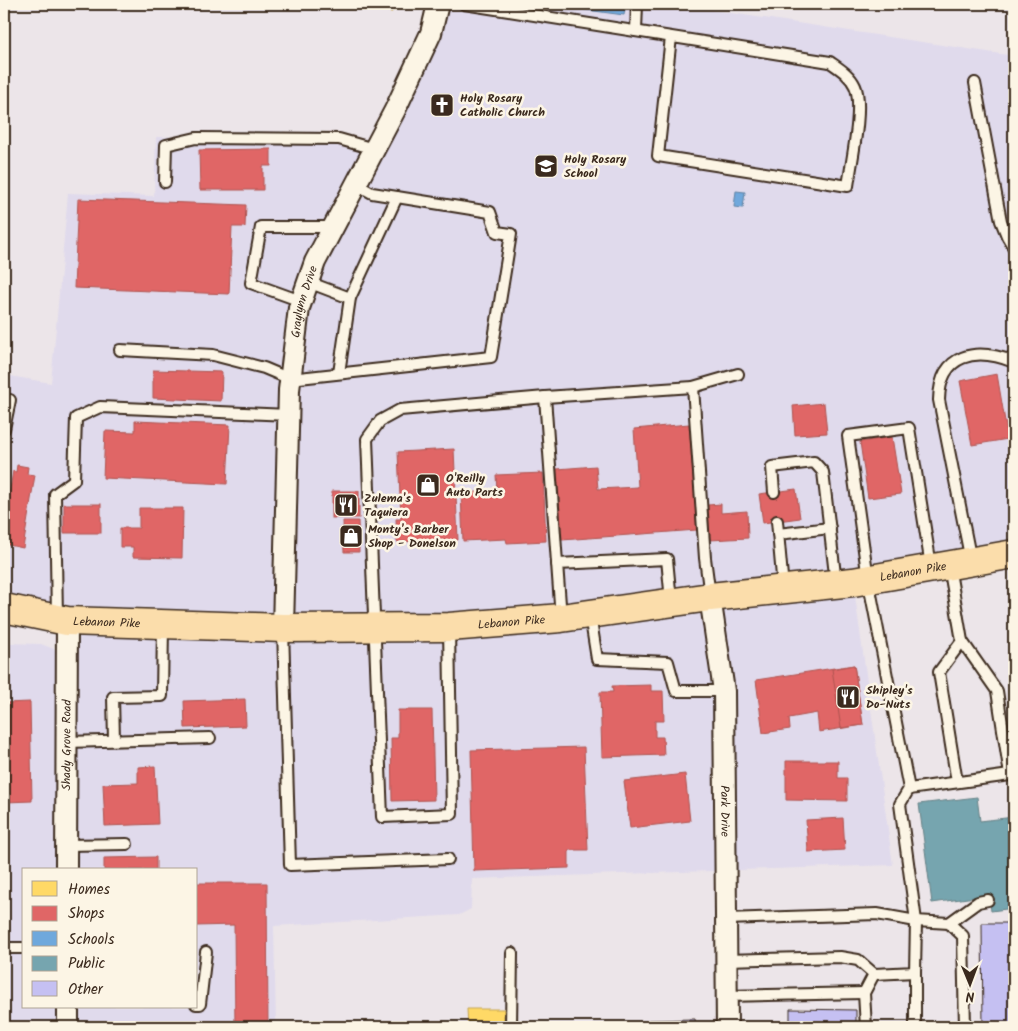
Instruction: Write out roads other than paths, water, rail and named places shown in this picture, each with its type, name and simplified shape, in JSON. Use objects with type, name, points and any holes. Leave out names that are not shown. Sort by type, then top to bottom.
[{"type":"main road","name":"Lebanon Pike","points":[[4,608],[62,619],[163,624],[283,628],[449,627],[561,618],[710,597],[836,584],[1014,554]]},
{"type":"street","name":"Graylynn Drive","points":[[283,628],[290,378],[299,308],[315,262],[395,110],[431,33],[438,4]]},
{"type":"street","name":"Park Drive","points":[[710,597],[724,691],[727,1027]]},
{"type":"street","name":"Shady Grove Road","points":[[62,619],[66,742],[66,868]]},
{"type":"street","points":[[68,1008],[68,1027]]},
{"type":"lane","points":[[464,4],[830,62],[845,73],[855,87],[859,104],[848,186],[658,156],[671,37]]},
{"type":"lane","points":[[636,31],[637,4]]},
{"type":"lane","points":[[975,83],[1001,221],[1014,248]]},
{"type":"lane","points":[[165,182],[166,145],[196,138],[339,139],[374,148]]},
{"type":"lane","points":[[120,350],[213,356],[264,368],[290,378],[491,357],[510,234],[497,232],[490,212],[372,192],[356,184]]},
{"type":"lane","points":[[339,373],[350,298],[397,197]]},
{"type":"lane","points":[[334,227],[261,227],[251,283],[350,298]]},
{"type":"lane","points":[[909,789],[1010,775],[997,691],[962,641],[950,565],[939,400],[940,386],[945,373],[954,361],[970,355],[992,355],[1014,362]]},
{"type":"lane","points":[[449,627],[452,814],[382,817],[367,439],[380,421],[400,410],[545,397],[693,387],[738,374]]},
{"type":"lane","points":[[693,387],[705,558],[710,597]]},
{"type":"lane","points":[[545,397],[561,618]]},
{"type":"lane","points":[[4,430],[10,400]]},
{"type":"lane","points":[[62,619],[55,494],[74,480],[76,418],[100,407],[289,415]]},
{"type":"lane","points":[[915,1027],[914,972],[916,921],[900,804],[909,789],[868,579],[848,436],[910,428],[950,565]]},
{"type":"lane","points":[[774,492],[772,467],[814,462],[823,472],[836,584]]},
{"type":"lane","points":[[777,521],[783,589]]},
{"type":"lane","points":[[778,534],[830,528]]},
{"type":"lane","points":[[557,564],[667,559],[671,602]]},
{"type":"lane","points":[[590,614],[597,659],[668,662],[676,691],[724,691]]},
{"type":"lane","points":[[114,740],[113,697],[162,696],[163,624]]},
{"type":"lane","points":[[283,628],[290,865],[448,859]]},
{"type":"lane","points":[[957,782],[938,672],[962,641]]},
{"type":"lane","points":[[66,742],[210,738]]},
{"type":"lane","points":[[66,845],[127,844]]},
{"type":"lane","points":[[726,919],[877,914],[916,921],[949,923],[978,902],[988,900]]},
{"type":"lane","points":[[949,923],[963,936],[965,1027]]},
{"type":"lane","points":[[4,948],[22,948]]},
{"type":"lane","points":[[198,1004],[200,1004],[206,952]]},
{"type":"lane","points":[[511,1027],[512,953]]},
{"type":"lane","points":[[726,960],[840,957],[858,960],[874,974],[914,972]]},
{"type":"lane","points":[[866,1027],[864,993],[874,974]]},
{"type":"lane","points":[[726,996],[864,993]]},
{"type":"place","name":"Holy Rosary Catholic Church","points":[[442,105]]},
{"type":"place","name":"Holy Rosary School","points":[[546,166]]},
{"type":"place","name":"O'Reilly Auto Parts","points":[[428,485]]},
{"type":"place","name":"Zulema's Taquiera","points":[[346,505]]},
{"type":"place","name":"Monty's Barber Shop - Donelson","points":[[351,536]]},
{"type":"place","name":"Shipley's Do-Nuts","points":[[848,697]]}]
